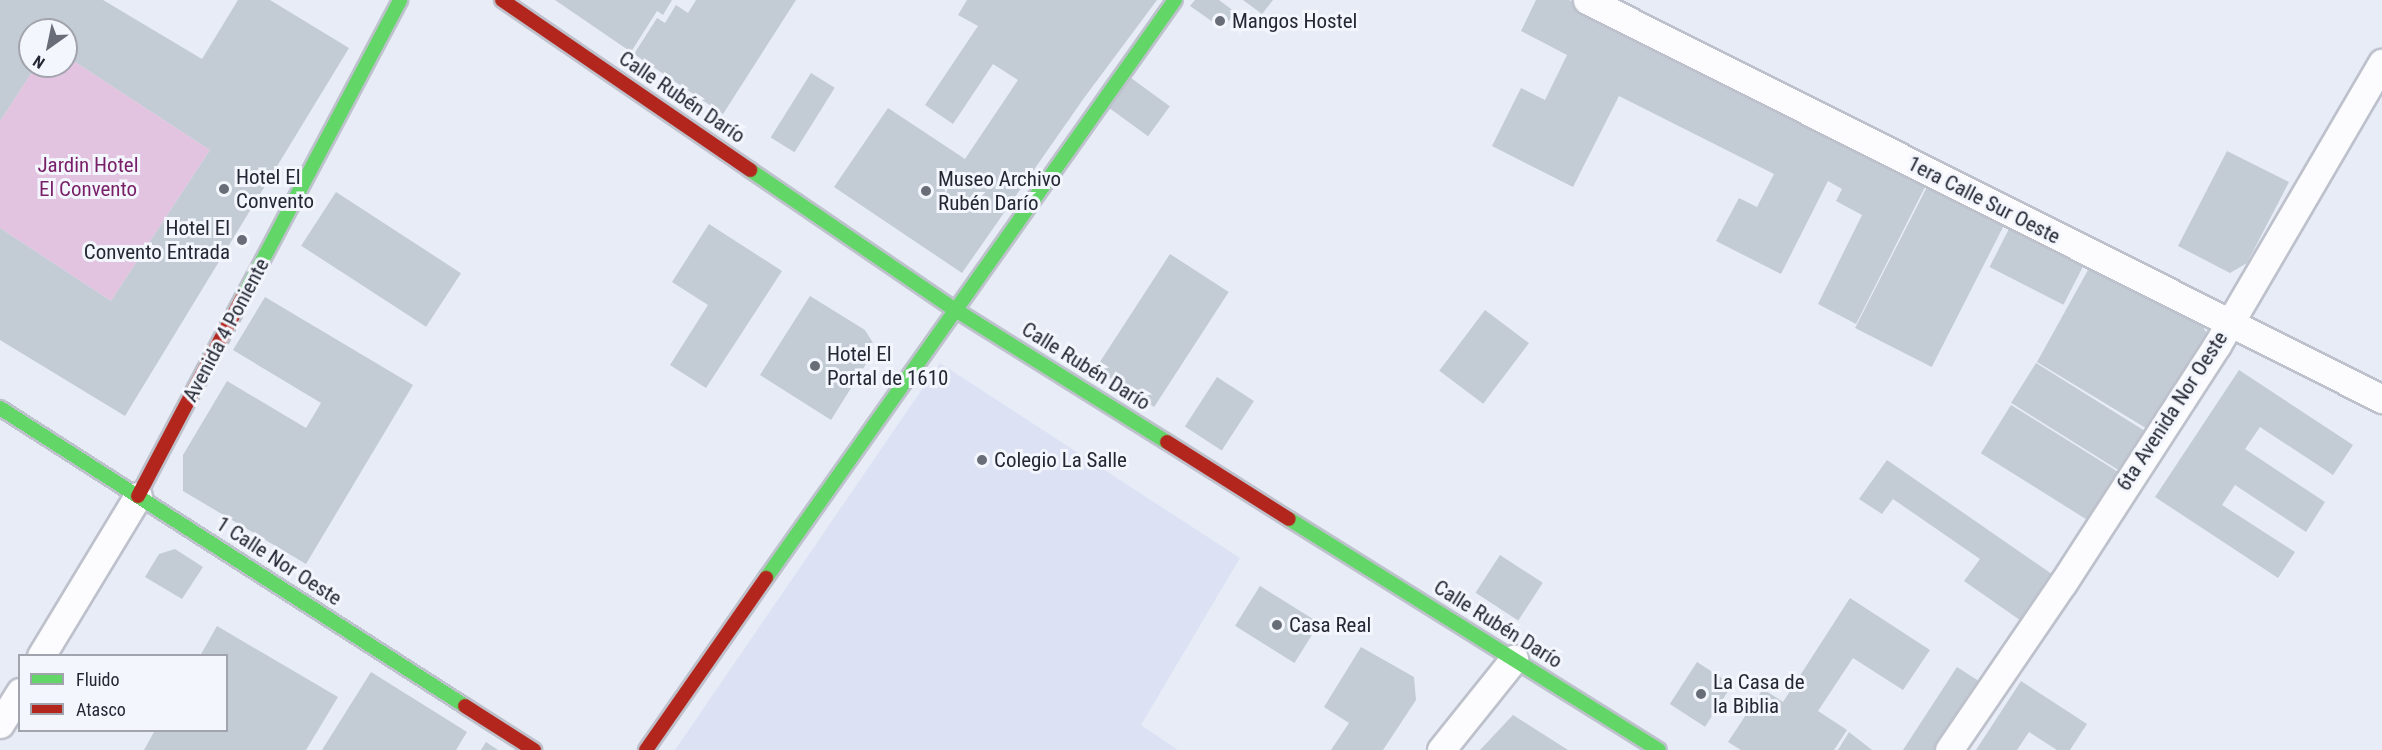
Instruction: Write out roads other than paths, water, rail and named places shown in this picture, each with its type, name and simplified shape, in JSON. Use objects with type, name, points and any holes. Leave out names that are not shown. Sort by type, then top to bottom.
[{"type":"street","name":"Avenida 4 Poniente","points":[[42,654],[138,496],[400,0]]},
{"type":"street","name":"Calle Rubén Darío","points":[[502,0],[954,309],[1659,750]]},
{"type":"street","points":[[646,750],[954,309],[1175,0]]},
{"type":"street","name":"1era Calle Sur Oeste","points":[[1587,0],[2382,399]]},
{"type":"street","name":"6ta Avenida Nor Oeste","points":[[1949,750],[2063,583],[2228,323],[2382,63]]},
{"type":"street","name":"1 Calle Nor Oeste","points":[[0,408],[534,750]]},
{"type":"street","points":[[1441,750],[1514,659]]},
{"type":"street","points":[[0,724],[18,695]]},
{"type":"place","name":"Mangos Hostel","points":[[1220,21]]},
{"type":"place","name":"Hotel El Convento","points":[[224,189]]},
{"type":"place","name":"Museo Archivo Rubén Darío","points":[[926,191]]},
{"type":"place","name":"Hotel El Convento Entrada","points":[[242,240]]},
{"type":"place","name":"Hotel El Portal de 1610","points":[[815,366]]},
{"type":"place","name":"Colegio La Salle","points":[[982,460]]},
{"type":"place","name":"Casa Real","points":[[1277,625]]},
{"type":"place","name":"La Casa de la Biblia","points":[[1701,694]]},
{"type":"park label","name":"Jardin Hotel El Convento","points":[[88,177]]}]
